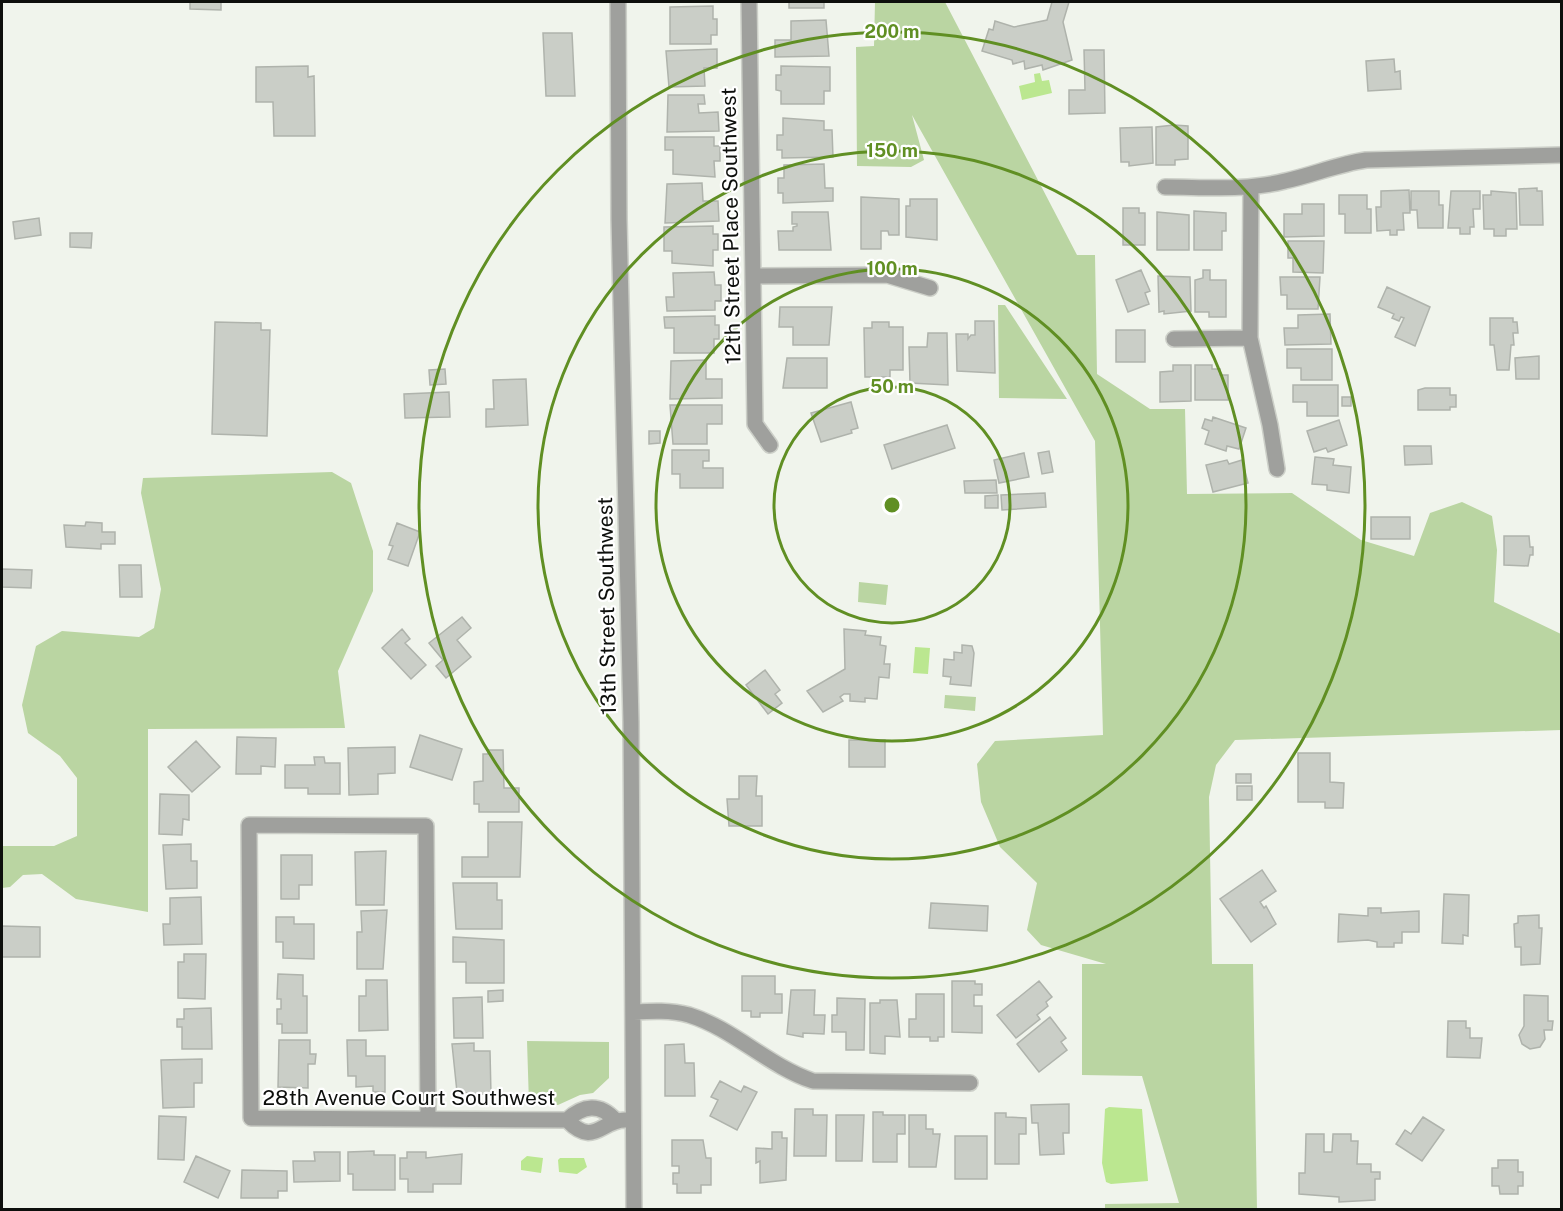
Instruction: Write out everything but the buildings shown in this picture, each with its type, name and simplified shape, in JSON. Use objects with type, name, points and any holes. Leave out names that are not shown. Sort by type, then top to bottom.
[{"type":"street","name":"13th Street Southwest","points":[[618,2],[619,231],[631,722],[634,1209]]},
{"type":"street","name":"12th Street Place Southwest","points":[[749,2],[755,424],[770,445]]},
{"type":"street","points":[[1165,186],[1251,187],[1285,181],[1343,163],[1366,160],[1562,155]]},
{"type":"street","points":[[1251,187],[1250,338],[1270,425],[1277,469]]},
{"type":"street","points":[[753,276],[886,275],[930,288]]},
{"type":"street","points":[[1174,339],[1250,338]]},
{"type":"street","name":"28th Avenue Court Southwest","points":[[428,1119],[426,826],[249,825],[251,1118],[567,1120],[582,1131],[591,1132],[601,1131],[615,1120],[634,1120]]},
{"type":"street","points":[[633,1012],[667,1011],[710,1023],[773,1064],[813,1081],[970,1083]]},
{"type":"street","name":"28th Avenue Court Southwest","points":[[567,1120],[583,1108],[591,1107],[608,1112],[615,1120]]},
{"type":"shaded area","points":[[875,2],[945,2],[1077,255],[1095,255],[1097,374],[1150,409],[1185,409],[1187,494],[1292,493],[1361,540],[1414,556],[1430,513],[1462,502],[1492,516],[1497,550],[1494,602],[1561,634],[1561,730],[1235,740],[1216,765],[1209,797],[1212,964],[1253,964],[1257,1209],[1105,1209],[1105,1204],[1179,1203],[1142,1076],[1082,1075],[1082,964],[1106,964],[1041,945],[1027,930],[1037,883],[1000,847],[981,802],[977,764],[995,741],[1103,735],[1095,441],[912,115],[924,160],[911,167],[857,166],[856,47],[874,46]]},
{"type":"shaded area","points":[[1040,73],[1042,81],[1049,80],[1052,93],[1022,100],[1019,86],[1035,82],[1034,74]]},
{"type":"shaded area","points":[[998,305],[1005,305],[1067,399],[999,398]]},
{"type":"shaded area","points":[[332,472],[351,483],[373,551],[373,591],[338,671],[345,728],[148,729],[148,912],[76,899],[42,874],[23,875],[10,887],[2,888],[2,846],[54,846],[77,836],[77,778],[60,756],[28,733],[22,705],[36,646],[62,631],[139,637],[154,628],[161,589],[141,493],[143,478]]},
{"type":"shaded area","points":[[859,582],[888,585],[886,605],[858,602]]},
{"type":"shaded area","points":[[915,647],[930,648],[928,674],[913,673]]},
{"type":"shaded area","points":[[945,695],[976,697],[975,711],[944,708]]},
{"type":"shaded area","points":[[527,1041],[609,1042],[609,1078],[593,1093],[580,1095],[558,1105],[529,1104]]},
{"type":"shaded area","points":[[1109,1107],[1142,1109],[1148,1181],[1111,1184],[1106,1182],[1102,1163],[1105,1109]]},
{"type":"shaded area","points":[[527,1156],[543,1158],[541,1173],[521,1170],[521,1161]]},
{"type":"shaded area","points":[[560,1158],[584,1158],[587,1167],[577,1174],[559,1172],[558,1160]]}]
